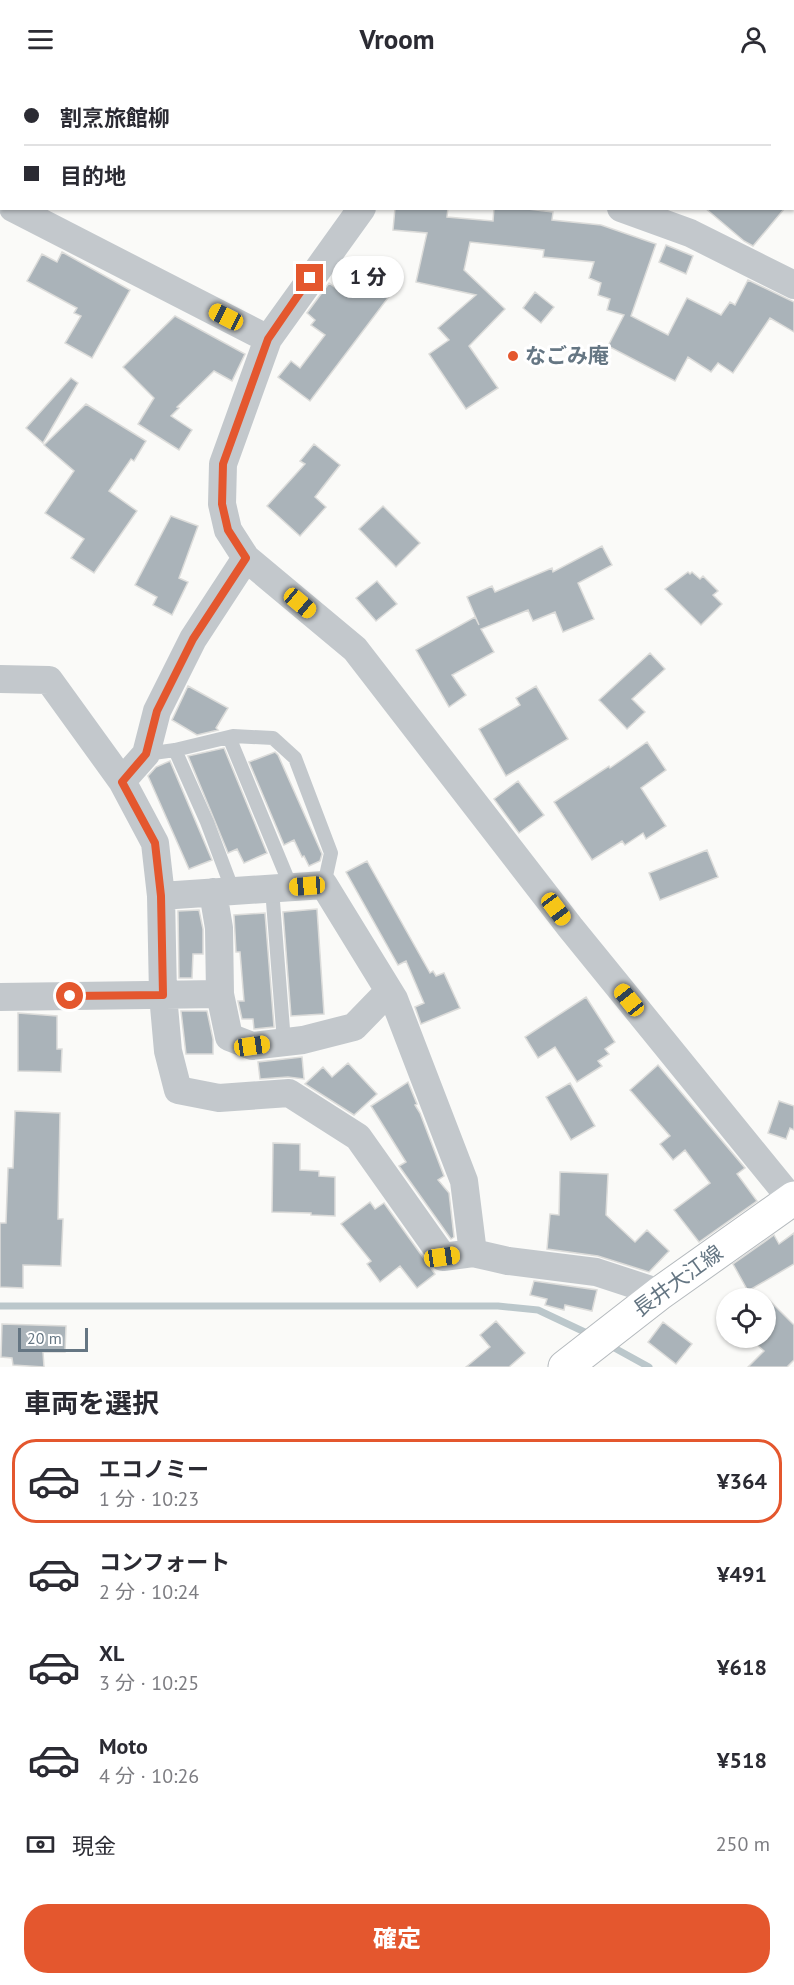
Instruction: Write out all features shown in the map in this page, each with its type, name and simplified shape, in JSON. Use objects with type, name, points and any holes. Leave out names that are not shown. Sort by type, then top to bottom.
[{"type":"main road","name":"長井大江線","points":[[576,1358],[660,1293],[793,1199]]},
{"type":"street","points":[[17,210],[268,339]]},
{"type":"street","points":[[361,210],[268,339],[223,464],[222,504],[228,530],[246,558],[355,649],[570,927],[793,1199]]},
{"type":"street","points":[[627,210],[690,233],[794,285]]},
{"type":"street","points":[[122,782],[146,754],[157,711],[193,639],[246,558]]},
{"type":"street","points":[[0,679],[49,680],[122,782],[155,843],[161,896],[163,995],[168,1051],[178,1090],[219,1098],[289,1093],[358,1137],[442,1257],[473,1253],[508,1261],[596,1272],[660,1293]]},
{"type":"street","points":[[161,896],[324,885],[394,999],[464,1181],[473,1253]]},
{"type":"street","points":[[223,892],[219,928],[220,994],[229,1037],[252,1046],[303,1040],[354,1027],[389,991]]},
{"type":"street","points":[[0,997],[220,994]]},
{"type":"lane","points":[[146,754],[175,750],[229,737],[273,738],[295,758],[332,853],[324,885]]},
{"type":"lane","points":[[229,737],[281,888],[284,1042]]},
{"type":"lane","points":[[175,750],[207,822],[223,892]]},
{"type":"building","points":[[395,210],[448,210],[447,217],[493,221],[494,210],[553,212],[552,220],[601,225],[656,244],[631,316],[668,335],[687,298],[721,315],[730,302],[735,305],[748,280],[794,302],[794,332],[770,318],[733,373],[718,363],[711,372],[688,357],[675,381],[608,346],[624,315],[607,310],[610,299],[598,295],[601,283],[589,278],[594,262],[543,257],[544,250],[470,242],[464,270],[505,309],[469,346],[498,388],[466,409],[429,354],[449,340],[438,328],[476,295],[416,282],[427,233],[393,230]]},
{"type":"building","points":[[707,210],[783,210],[753,246]]},
{"type":"building","points":[[666,245],[693,256],[686,274],[659,262]]},
{"type":"building","points":[[62,252],[130,290],[92,358],[65,343],[81,316],[74,313],[77,308],[27,281],[42,254],[57,262]]},
{"type":"building","points":[[371,267],[397,286],[310,401],[278,377],[291,361],[300,368],[325,335],[311,325],[315,320],[307,313],[329,283],[348,297]]},
{"type":"building","points":[[535,292],[554,307],[541,323],[523,308]]},
{"type":"building","points":[[175,316],[245,354],[232,381],[214,371],[177,407],[179,408],[171,416],[192,430],[179,450],[138,424],[154,398],[123,367]]},
{"type":"building","points":[[71,378],[78,383],[43,443],[26,428]]},
{"type":"building","points":[[86,404],[146,441],[134,461],[131,459],[109,491],[137,511],[94,573],[71,558],[84,539],[45,513],[74,471],[44,445]]},
{"type":"building","points":[[314,444],[340,465],[315,497],[326,507],[300,536],[267,506],[305,464],[300,461]]},
{"type":"building","points":[[383,506],[420,543],[396,567],[359,529]]},
{"type":"building","points":[[171,516],[198,526],[179,578],[188,582],[172,615],[153,605],[157,597],[135,585]]},
{"type":"building","points":[[602,546],[612,565],[578,583],[594,619],[563,632],[555,612],[533,621],[528,610],[481,629],[494,652],[452,675],[466,695],[449,707],[416,650],[475,617],[479,625],[467,597],[492,586],[495,592],[552,568],[553,572]]},
{"type":"building","points":[[688,572],[690,574],[692,572],[700,579],[703,576],[718,591],[713,595],[722,604],[701,625],[665,589]]},
{"type":"building","points":[[377,581],[397,604],[376,621],[356,598]]},
{"type":"building","points":[[650,653],[665,669],[632,699],[645,712],[627,729],[599,700]]},
{"type":"building","points":[[188,686],[228,708],[216,728],[218,730],[197,735],[172,720]]},
{"type":"building","points":[[536,686],[568,739],[506,776],[479,729],[520,705],[516,698]]},
{"type":"building","points":[[647,742],[666,770],[641,788],[666,826],[646,839],[643,833],[625,845],[622,841],[592,860],[554,802]]},
{"type":"building","points":[[224,748],[267,853],[244,863],[237,849],[228,853],[188,756]]},
{"type":"building","points":[[275,752],[322,854],[320,861],[309,866],[294,840],[284,845],[249,762]]},
{"type":"building","points":[[170,761],[212,860],[189,869],[148,776],[156,767]]},
{"type":"building","points":[[518,781],[544,815],[519,833],[494,799]]},
{"type":"building","points":[[707,850],[718,877],[660,900],[649,873]]},
{"type":"building","points":[[367,861],[430,973],[433,971],[436,976],[444,973],[460,1008],[421,1024],[415,1007],[424,1003],[406,961],[398,965],[346,872]]},
{"type":"building","points":[[317,909],[324,1014],[291,1016],[283,912]]},
{"type":"building","points":[[199,910],[203,929],[203,954],[193,954],[192,978],[179,978],[178,911]]},
{"type":"building","points":[[265,913],[274,1027],[254,1029],[253,1019],[242,1019],[238,1001],[244,1001],[240,952],[236,952],[234,915]]},
{"type":"building","points":[[586,997],[615,1042],[605,1049],[609,1054],[598,1061],[602,1066],[577,1082],[555,1047],[538,1058],[525,1037]]},
{"type":"building","points":[[181,1011],[207,1011],[213,1039],[213,1054],[186,1054]]},
{"type":"building","points":[[18,1013],[57,1016],[57,1049],[62,1049],[61,1072],[18,1071]]},
{"type":"building","points":[[302,1057],[304,1079],[288,1077],[260,1079],[258,1062]]},
{"type":"building","points":[[348,1063],[377,1094],[354,1115],[305,1084],[323,1067],[332,1077]]},
{"type":"building","points":[[658,1065],[745,1168],[737,1174],[757,1201],[699,1242],[674,1210],[710,1183],[685,1150],[673,1160],[660,1144],[670,1136],[630,1090]]},
{"type":"building","points":[[408,1082],[444,1176],[438,1180],[449,1193],[454,1237],[451,1239],[399,1166],[406,1162],[371,1106]]},
{"type":"building","points":[[570,1083],[595,1126],[571,1140],[546,1097]]},
{"type":"building","points":[[779,1101],[794,1106],[794,1130],[790,1128],[786,1139],[768,1133]]},
{"type":"building","points":[[15,1111],[60,1113],[58,1219],[63,1219],[61,1266],[23,1265],[23,1288],[0,1287],[0,1223],[6,1223],[8,1168],[13,1168]]},
{"type":"building","points":[[273,1143],[300,1144],[300,1170],[319,1171],[319,1176],[335,1177],[335,1216],[272,1212]]},
{"type":"building","points":[[560,1172],[608,1174],[606,1215],[635,1242],[647,1230],[669,1251],[649,1272],[598,1256],[547,1249],[550,1214],[559,1215]]},
{"type":"building","points":[[370,1202],[375,1209],[384,1203],[435,1274],[417,1288],[400,1266],[380,1282],[367,1264],[371,1261],[341,1224]]},
{"type":"building","points":[[794,1233],[794,1264],[753,1288],[746,1288],[733,1264],[774,1235],[779,1244]]},
{"type":"building","points":[[534,1281],[597,1290],[592,1311],[565,1305],[564,1310],[545,1305],[547,1299],[530,1295]]},
{"type":"building","points":[[776,1307],[794,1325],[794,1360],[787,1367],[748,1367],[764,1351],[761,1348],[776,1348]]},
{"type":"building","points":[[496,1321],[525,1353],[509,1367],[466,1367],[490,1347],[480,1335]]},
{"type":"building","points":[[663,1322],[692,1344],[676,1364],[648,1342]]},
{"type":"building","points":[[2,1324],[66,1326],[65,1352],[43,1352],[44,1367],[13,1365],[12,1358],[1,1357]]},
{"type":"waterway","points":[[0,1306],[498,1306],[538,1310],[591,1335]]},
{"type":"waterway","points":[[609,1345],[649,1367]]},
{"type":"place","name":"なごみ庵","points":[[513,356]]},
{"type":"route","points":[[70,996],[163,995],[161,896],[155,843],[122,782],[146,754],[157,711],[193,639],[246,558],[228,530],[222,504],[223,464],[268,339],[310,278]]}]
